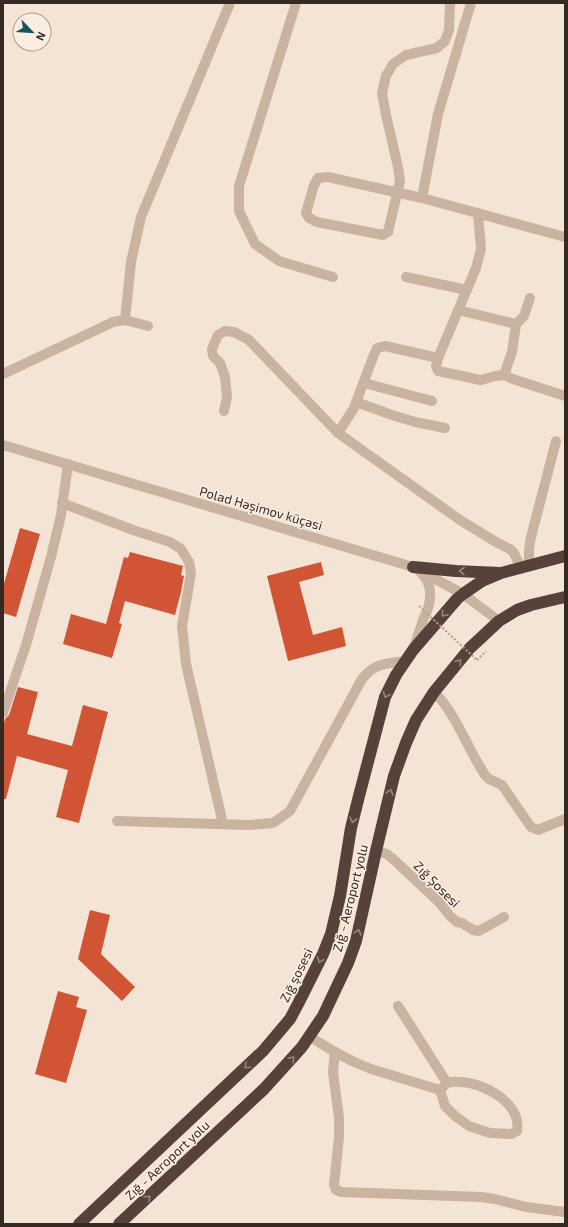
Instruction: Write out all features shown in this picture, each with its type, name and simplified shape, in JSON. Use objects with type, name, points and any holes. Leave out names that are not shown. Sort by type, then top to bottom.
[{"type":"highway","points":[[413,566],[456,571],[501,573],[565,556]]},
{"type":"highway","name":"Zığ şosesi","points":[[79,1224],[263,1051],[279,1032],[295,1009],[314,972],[330,934],[340,896],[353,821],[381,711],[390,684],[413,650],[454,602],[482,581],[501,573]]},
{"type":"highway","name":"Zığ - Aeroport yolu","points":[[119,1224],[264,1089],[310,1037],[323,1016],[348,963],[356,941],[392,783],[406,742],[416,720],[434,692],[470,648],[499,621],[517,610],[565,597]]},
{"type":"street","points":[[125,320],[131,262],[140,217],[230,3]]},
{"type":"street","points":[[296,3],[239,186],[239,211],[255,244],[279,261],[333,277]]},
{"type":"street","points":[[450,3],[449,30],[445,40],[437,48],[406,55],[393,64],[386,76],[382,93],[400,181],[398,193],[388,232],[383,235],[317,222],[309,218],[306,213],[314,185],[318,178],[328,177],[398,193],[422,198],[565,237]]},
{"type":"street","points":[[422,198],[438,114],[471,3]]},
{"type":"street","points":[[478,213],[481,249],[476,268],[438,358],[436,366],[438,371],[481,380],[504,375],[565,396]]},
{"type":"street","points":[[406,277],[467,290]]},
{"type":"street","points":[[504,375],[512,352],[516,324],[524,316],[530,298]]},
{"type":"street","points":[[458,310],[516,324]]},
{"type":"street","points":[[3,374],[113,322],[125,320],[148,326]]},
{"type":"street","points":[[224,411],[227,397],[225,377],[220,364],[213,356],[212,349],[218,335],[225,331],[234,332],[249,340],[338,433],[460,520],[510,549],[525,567]]},
{"type":"street","points":[[338,433],[354,408],[377,348],[385,346],[438,358]]},
{"type":"street","points":[[364,383],[432,401]]},
{"type":"street","points":[[356,402],[415,422],[445,428]]},
{"type":"street","points":[[525,567],[531,537],[556,442]]},
{"type":"street","name":"Polad Həşimov küçəsi","points":[[3,445],[413,566],[463,594],[499,621]]},
{"type":"street","points":[[3,713],[26,645],[51,557],[61,515],[68,464]]},
{"type":"street","points":[[62,503],[133,530],[170,542],[181,549],[189,562],[191,573],[182,626],[186,664],[223,824]]},
{"type":"street","points":[[413,566],[427,580],[430,590],[430,603],[423,618],[413,650]]},
{"type":"street","points":[[117,821],[249,825],[272,823],[290,811],[362,679],[378,665],[406,661]]},
{"type":"street","points":[[434,692],[443,701],[453,716],[485,775],[489,779],[502,785],[530,827],[538,830],[565,819]]},
{"type":"street","name":"Zığ Şosesi","points":[[376,851],[387,854],[394,859],[439,902],[457,922],[462,923],[473,930],[479,931],[504,917]]},
{"type":"street","points":[[310,1037],[352,1062],[371,1069],[444,1086],[460,1082],[475,1084],[489,1090],[508,1102],[514,1112],[518,1125],[517,1131],[511,1134],[490,1133],[469,1126],[455,1116],[445,1106],[444,1086],[398,1006]]},
{"type":"street","points":[[335,1052],[333,1072],[339,1118],[339,1137],[334,1185],[336,1190],[341,1192],[481,1197],[520,1206],[565,1212]]},
{"type":"path","points":[[419,606],[477,660],[486,651]]},
{"type":"building","points":[[20,528],[40,534],[16,617],[3,613],[3,587]]},
{"type":"building","points":[[130,552],[183,566],[181,575],[184,576],[175,615],[125,601],[119,623],[122,624],[112,658],[63,644],[71,614],[106,624],[124,557],[128,558]]},
{"type":"building","points":[[321,562],[324,575],[299,582],[313,635],[342,627],[346,646],[288,661],[267,576]]},
{"type":"building","points":[[18,687],[38,692],[27,734],[72,746],[83,705],[108,712],[79,823],[56,817],[68,770],[17,756],[6,799],[3,799],[3,726],[5,719],[9,715]]},
{"type":"building","points":[[90,910],[110,915],[101,954],[135,987],[122,1001],[78,959]]},
{"type":"building","points":[[58,991],[79,997],[76,1007],[87,1010],[66,1083],[35,1074]]}]
